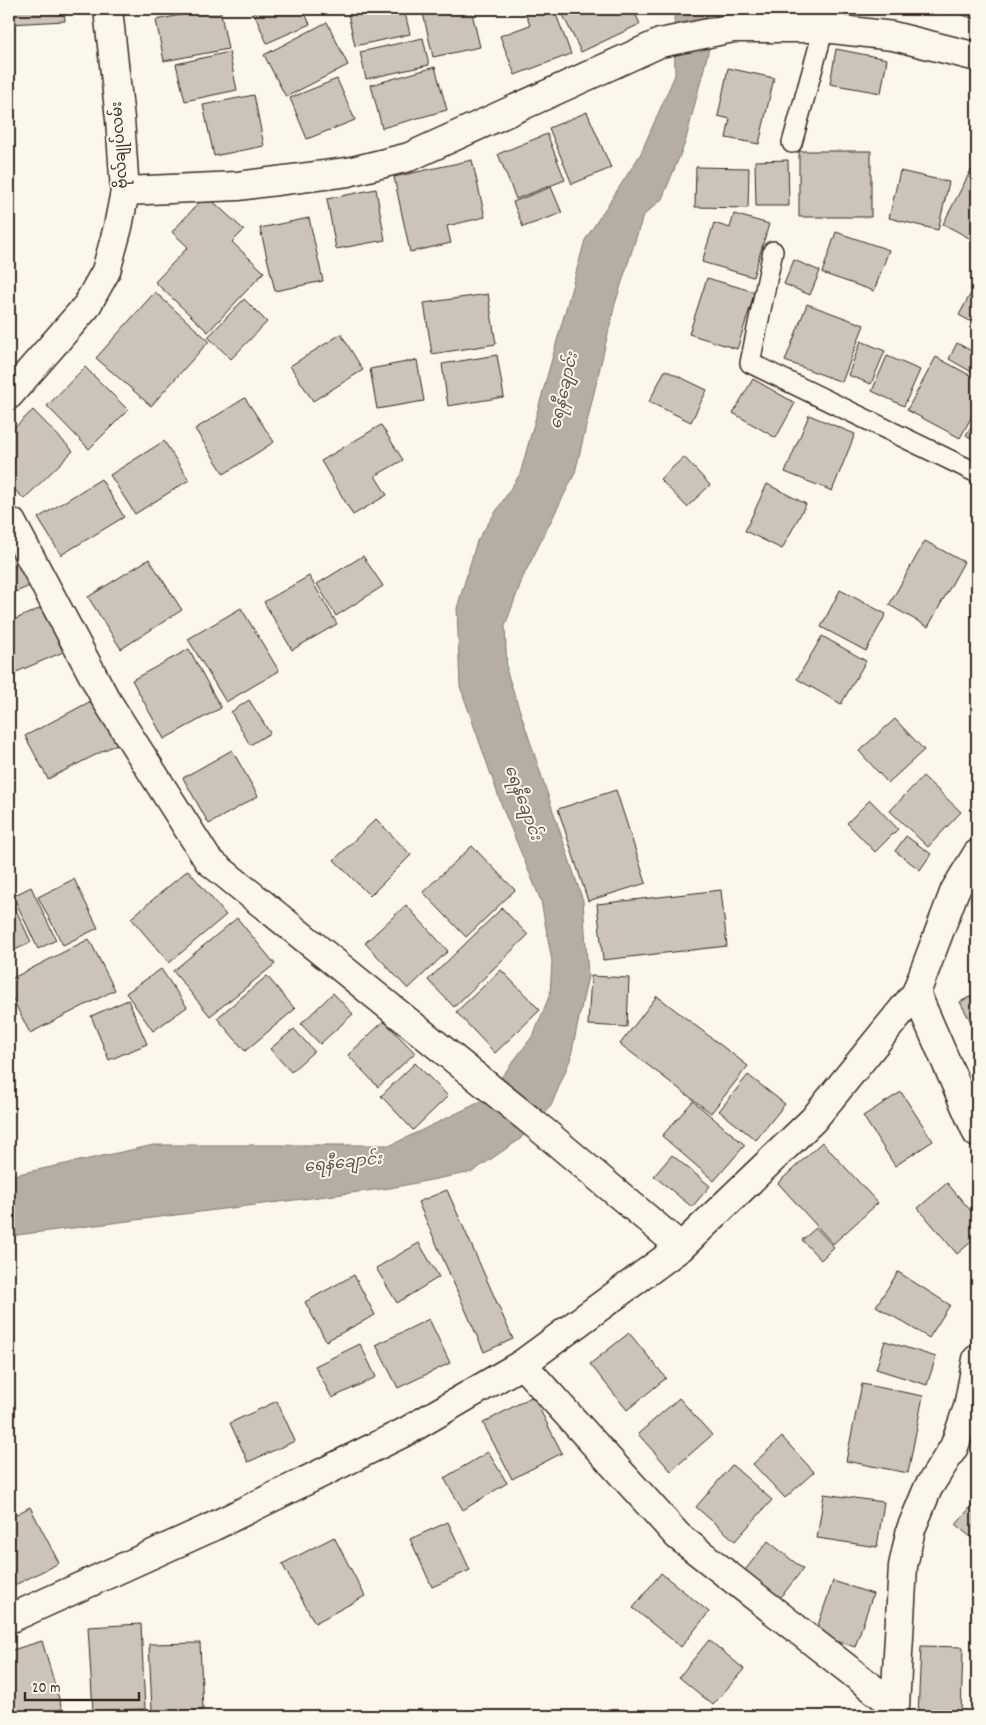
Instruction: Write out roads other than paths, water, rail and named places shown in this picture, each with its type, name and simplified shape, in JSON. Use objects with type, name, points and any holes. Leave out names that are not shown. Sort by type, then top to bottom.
[{"type":"street","name":"ဗိုလ်‌ချုပ်‌လမ်း","points":[[9,395],[90,300],[106,271],[118,227],[124,191],[120,120],[108,9]]},
{"type":"street","points":[[124,191],[238,186],[348,172],[410,157],[660,43],[732,28],[828,18],[977,57]]},
{"type":"street","points":[[9,524],[12,523],[105,698],[208,860],[477,1076],[681,1246]]},
{"type":"street","points":[[9,1619],[208,1529],[407,1431],[522,1364],[681,1246],[813,1120],[916,993],[955,890],[977,854]]},
{"type":"street","points":[[916,993],[977,1133]]},
{"type":"street","points":[[893,1711],[903,1566],[911,1529],[928,1488],[954,1447],[968,1407],[977,1359]]},
{"type":"street","points":[[522,1364],[678,1536],[893,1711]]},
{"type":"lane","points":[[792,144],[828,18]]},
{"type":"lane","points":[[773,251],[750,363],[977,473]]},
{"type":"water","name":"ရေနီချောင်း","points":[[674,9],[719,9],[685,143],[662,199],[643,216],[615,304],[575,473],[523,577],[505,626],[507,672],[583,901],[588,976],[570,1060],[551,1106],[519,1140],[472,1172],[390,1188],[9,1236],[9,1176],[154,1145],[391,1145],[484,1100],[534,1034],[550,994],[552,961],[541,901],[503,809],[460,686],[457,608],[477,541],[520,474],[585,240],[640,155],[675,75]]}]
